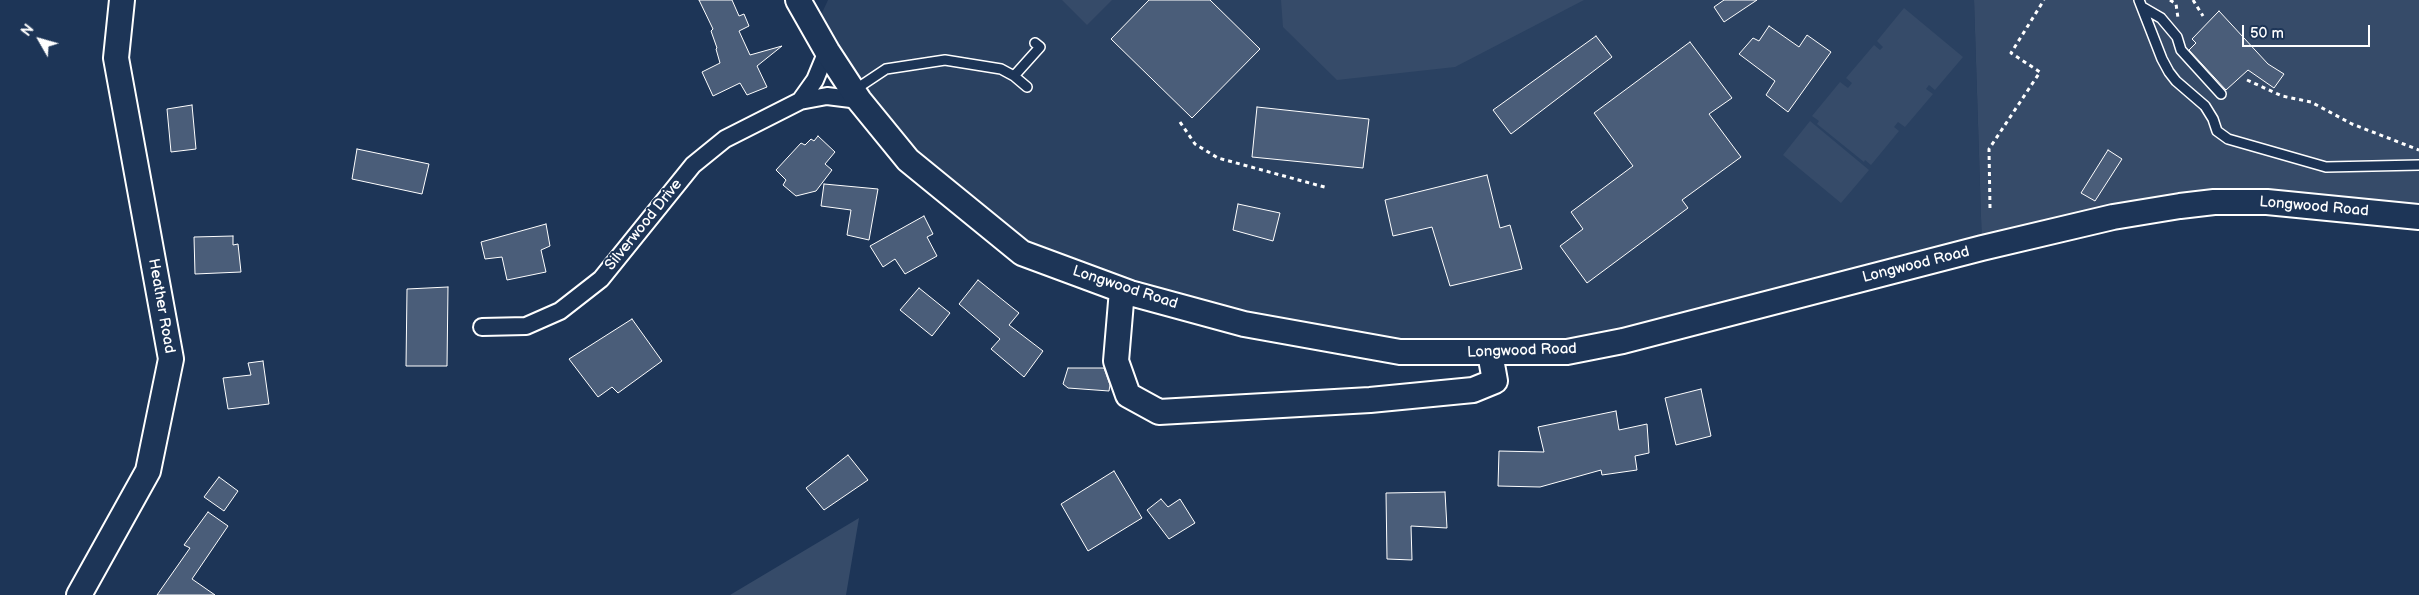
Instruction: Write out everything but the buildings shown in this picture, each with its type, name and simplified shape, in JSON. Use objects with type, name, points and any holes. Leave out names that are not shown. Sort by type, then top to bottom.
[{"type":"street","name":"Heather Road","points":[[79,595],[148,470],[171,359],[116,58],[122,0]]},
{"type":"street","name":"Longwood Road","points":[[798,0],[827,51],[856,96],[908,160],[1022,253],[1122,290],[1244,324],[1400,352],[1567,352],[1623,341],[1982,248],[2145,211],[2214,202],[2267,202],[2419,216]]},
{"type":"street","name":"Silverwood Drive","points":[[800,101],[815,80],[827,51]]},
{"type":"street","name":"Silverwood Drive","points":[[482,327],[526,326],[560,311],[601,279],[693,165],[725,139],[800,101],[827,96],[856,96]]},
{"type":"street","points":[[1122,290],[1116,361],[1128,395],[1159,412],[1331,402],[1472,390],[1495,381],[1490,353]]},
{"type":"lane","points":[[2141,4],[2161,18],[2177,37],[2181,50],[2221,94]]},
{"type":"lane","points":[[2141,4],[2162,59],[2169,72],[2176,81],[2205,106],[2213,119],[2217,131],[2228,139],[2326,167],[2419,165]]},
{"type":"lane","points":[[1014,76],[1040,47],[1035,43]]},
{"type":"lane","points":[[856,96],[886,69],[945,60],[1001,69],[1014,76],[1027,87]]},
{"type":"path","points":[[1990,208],[1989,149],[2040,72],[2011,53],[2044,0]]},
{"type":"path","points":[[2194,0],[2203,16]]},
{"type":"path","points":[[2246,80],[2282,96],[2311,102],[2352,124],[2419,150]]},
{"type":"path","points":[[1180,122],[1195,144],[1218,158],[1328,188]]},
{"type":"shaded area","points":[[828,0],[1974,0],[1982,248],[1729,313],[1490,353],[1244,324],[1022,253],[908,160],[814,30]]},
{"type":"shaded area","points":[[1062,0],[1112,0],[1087,25]]},
{"type":"shaded area","points":[[1281,0],[1584,0],[1455,67],[1337,80],[1283,27]]},
{"type":"shaded area","points":[[1974,0],[2419,0],[2419,217],[2267,202],[1982,248]]},
{"type":"shaded area","points":[[1904,8],[1963,57],[1935,90],[1929,85],[1926,89],[1933,94],[1905,127],[1898,122],[1894,127],[1899,131],[1871,165],[1865,160],[1864,162],[1817,124],[1819,121],[1812,116],[1840,82],[1848,88],[1852,83],[1846,78],[1874,45],[1880,50],[1883,47],[1877,41]]},
{"type":"shaded area","points":[[1810,121],[1869,170],[1841,203],[1783,155]]},
{"type":"shaded area","points":[[859,518],[846,595],[730,595]]}]
